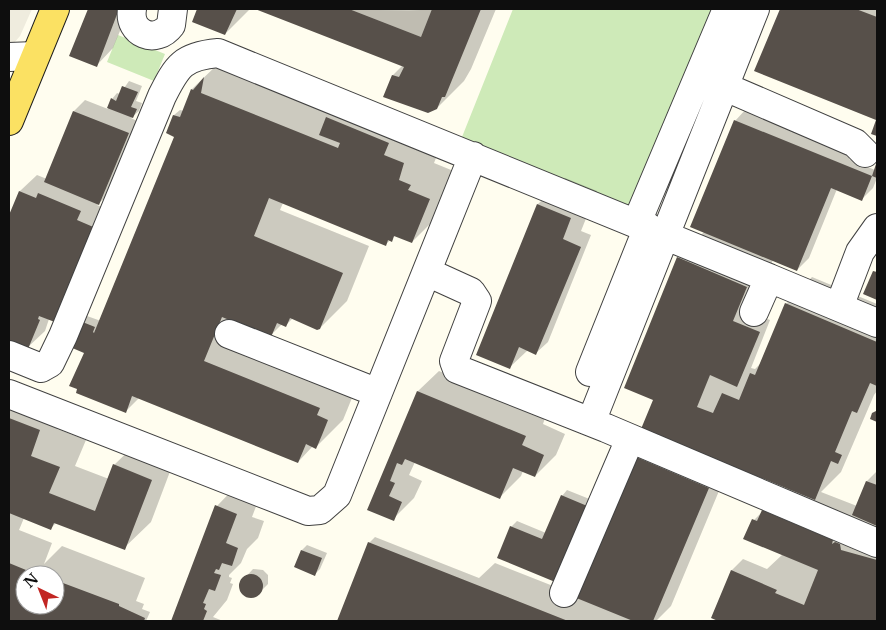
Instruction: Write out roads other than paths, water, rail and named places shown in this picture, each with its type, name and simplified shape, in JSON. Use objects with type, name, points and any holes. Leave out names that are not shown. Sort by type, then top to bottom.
[{"type":"main road","points":[[9,121],[22,57],[55,9]]},
{"type":"street","points":[[132,9],[131,18],[139,32],[147,36],[162,34],[171,25],[173,9]]},
{"type":"street","points":[[585,410],[727,9]]},
{"type":"street","points":[[650,228],[722,86],[755,9]]},
{"type":"street","points":[[162,34],[186,60]]},
{"type":"street","points":[[41,368],[50,363],[64,336],[174,71],[186,60],[200,55],[218,53],[650,228],[877,323]]},
{"type":"street","points":[[722,86],[854,143],[865,154]]},
{"type":"street","points":[[9,394],[308,511],[320,510],[329,505],[337,495],[474,156]]},
{"type":"street","points":[[839,307],[860,252],[877,228]]},
{"type":"street","points":[[427,272],[471,292],[477,301],[454,361],[457,369],[585,410],[630,439],[877,543]]},
{"type":"street","points":[[754,312],[780,282]]},
{"type":"street","points":[[229,334],[378,393]]},
{"type":"street","points":[[9,355],[41,368]]},
{"type":"street","points":[[41,368],[51,411]]},
{"type":"street","points":[[564,592],[630,439]]}]
